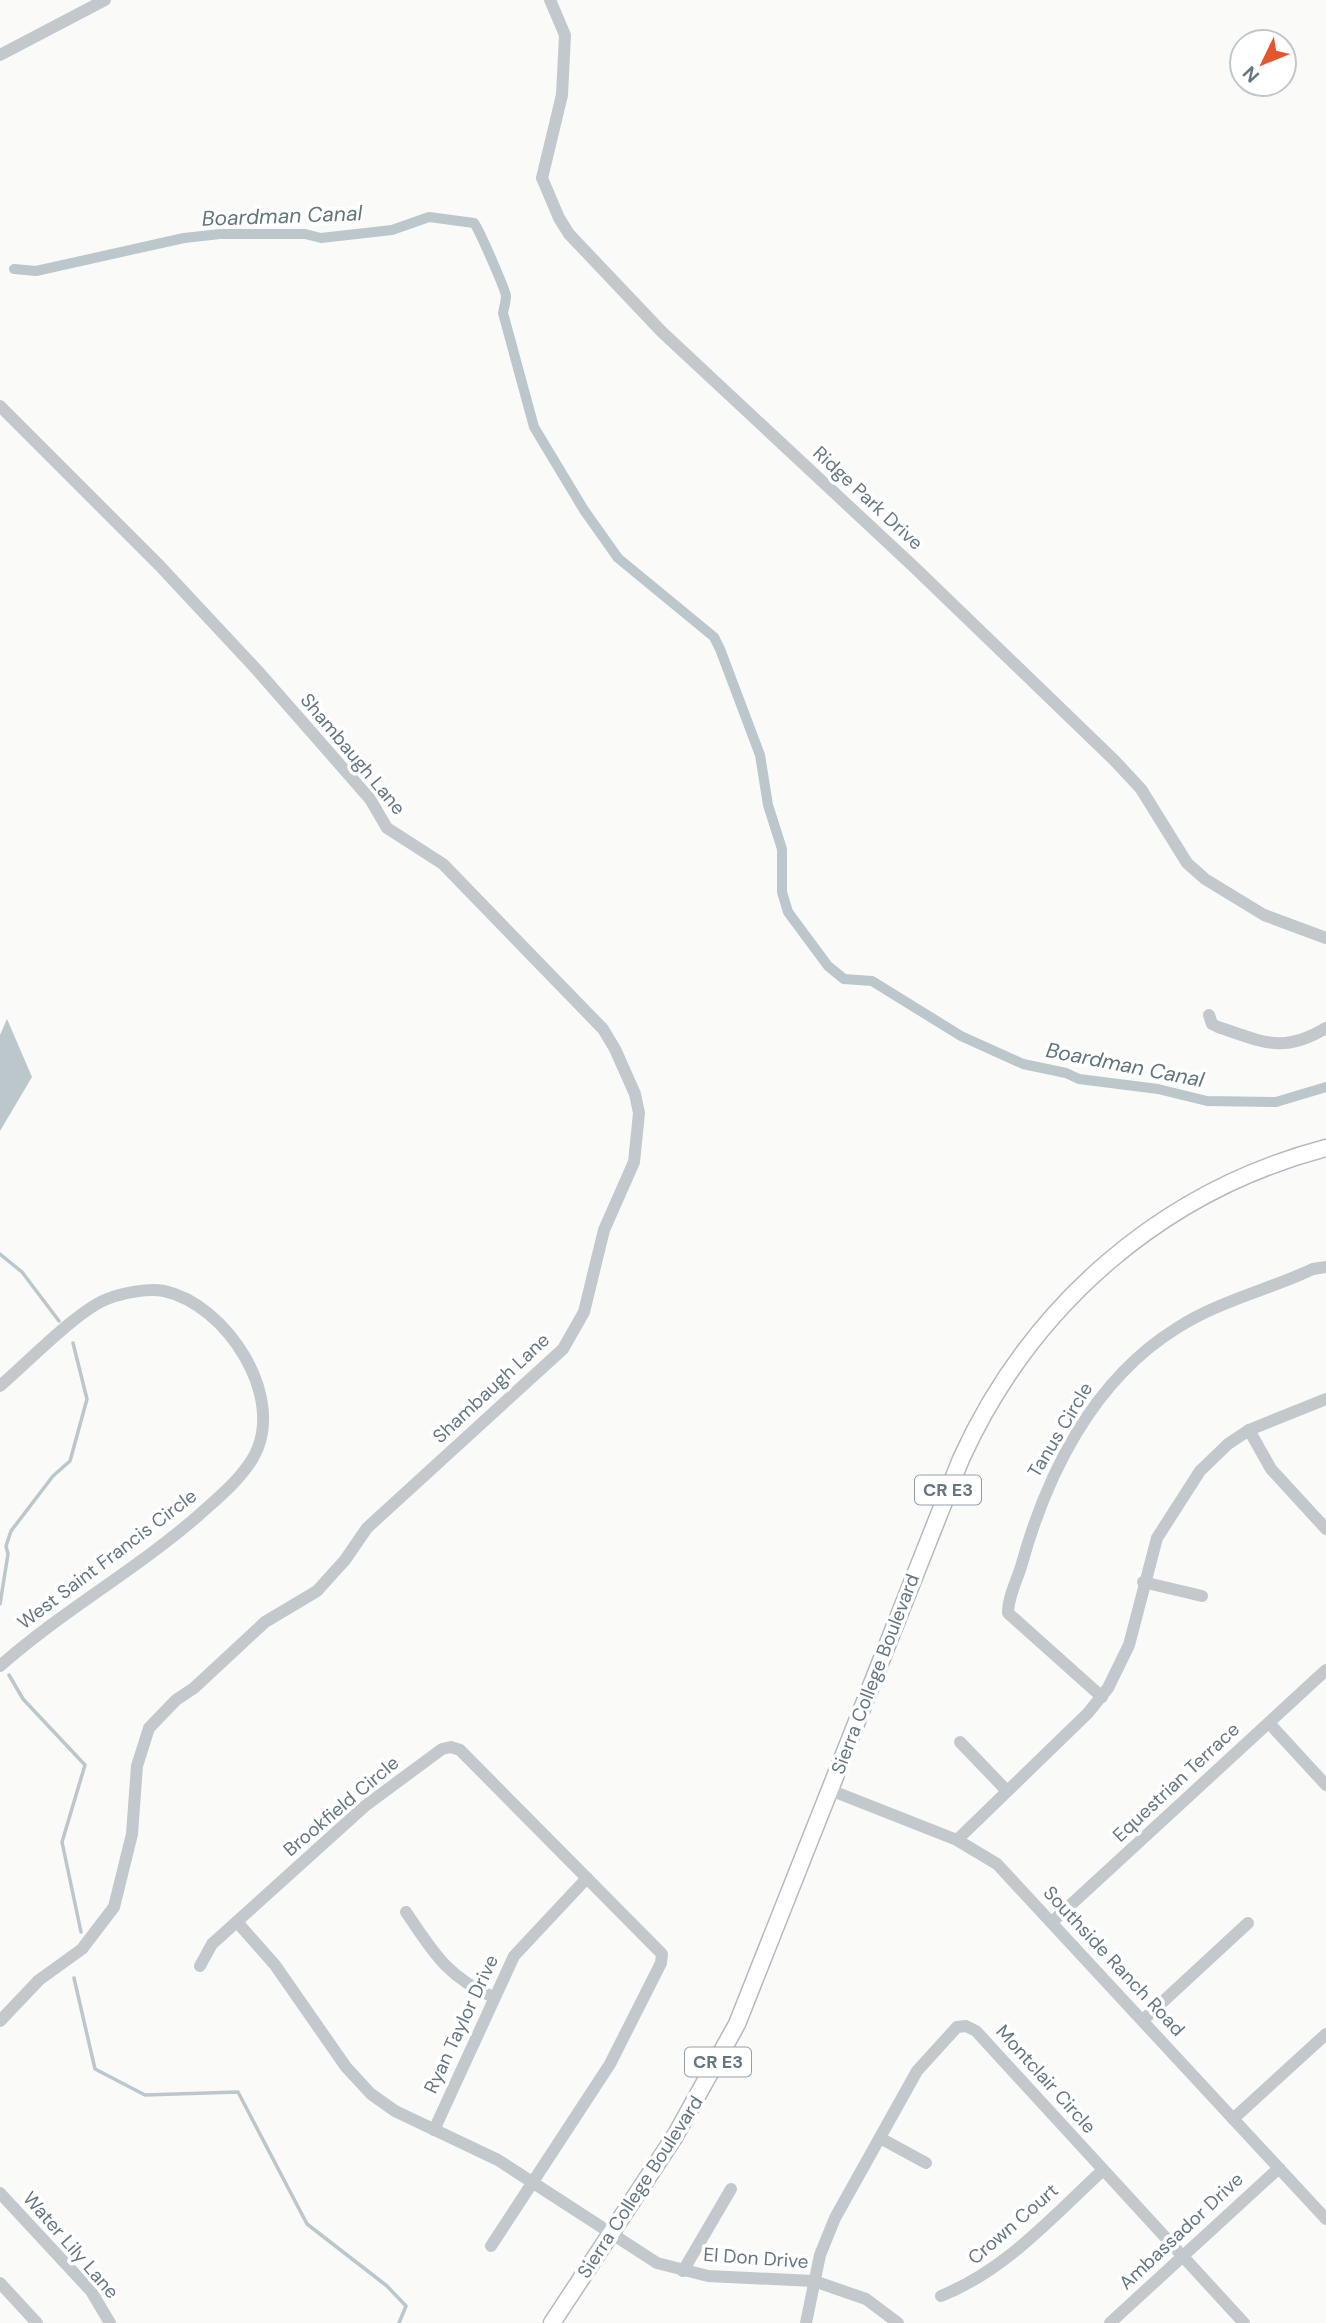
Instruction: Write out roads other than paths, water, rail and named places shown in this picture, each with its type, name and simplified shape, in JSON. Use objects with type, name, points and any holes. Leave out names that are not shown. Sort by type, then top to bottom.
[{"type":"main road","name":"Sierra College Boulevard","points":[[552,2323],[697,2099],[737,2024],[961,1459],[989,1402],[1028,1345],[1088,1279],[1160,1221],[1244,1175],[1326,1147]]},
{"type":"street","points":[[0,55],[105,0]]},
{"type":"street","name":"Ridge Park Drive","points":[[550,0],[565,34],[562,95],[542,178],[569,234],[662,332],[1106,751],[1141,789],[1187,863],[1205,879],[1264,915],[1326,938]]},
{"type":"street","name":"Shambaugh Lane","points":[[0,406],[159,565],[257,670],[370,799],[387,828],[443,864],[603,1029],[626,1073],[639,1114],[634,1162],[604,1230],[584,1312],[569,1340],[549,1365],[367,1528],[345,1560],[317,1591],[265,1622],[194,1688],[176,1700],[149,1728],[136,1766],[132,1834],[114,1906],[82,1949],[39,1980],[0,2021]]},
{"type":"street","points":[[1209,1015],[1212,1024],[1218,1027],[1282,1045],[1297,1044],[1326,1028]]},
{"type":"street","name":"Tanus Circle","points":[[1102,1697],[1008,1613],[1034,1519],[1050,1481],[1111,1385],[1161,1338],[1229,1302],[1313,1269],[1326,1267]]},
{"type":"street","name":"West Saint Francis Circle","points":[[0,1386],[86,1310],[108,1299],[140,1292],[164,1291],[194,1304],[226,1332],[245,1355],[259,1382],[264,1405],[259,1443],[237,1482],[178,1534],[0,1666]]},
{"type":"street","points":[[957,1840],[1102,1697],[1125,1656],[1157,1538],[1186,1490],[1218,1452],[1249,1430],[1326,1399]]},
{"type":"street","points":[[1249,1430],[1271,1469],[1326,1530]]},
{"type":"street","points":[[1143,1582],[1202,1596]]},
{"type":"street","name":"Equestrian Terrace","points":[[1052,1922],[1326,1670]]},
{"type":"street","points":[[1269,1723],[1326,1785]]},
{"type":"street","points":[[960,1742],[1007,1791]]},
{"type":"street","name":"Brookfield Circle","points":[[237,1922],[373,1800],[442,1749],[451,1747],[460,1750],[657,1946],[662,1954],[661,1963],[610,2063],[491,2246]]},
{"type":"street","name":"Southside Ranch Road","points":[[830,1790],[957,1840],[997,1864],[1326,2219]]},
{"type":"street","name":"Ryan Taylor Drive","points":[[433,2130],[493,1997],[519,1950],[587,1878]]},
{"type":"street","points":[[406,1912],[449,1971],[465,1983],[493,1997]]},
{"type":"street","points":[[200,1966],[206,1951],[237,1922],[275,1965],[360,2083],[383,2103],[498,2160],[610,2234]]},
{"type":"street","points":[[1143,2020],[1248,1923]]},
{"type":"street","name":"Montclair Circle","points":[[806,2323],[814,2281],[829,2230],[923,2062],[957,2027],[966,2026],[976,2031],[1244,2323]]},
{"type":"street","points":[[1233,2119],[1326,2034]]},
{"type":"street","points":[[880,2138],[926,2163]]},
{"type":"street","name":"Ambassador Drive","points":[[1110,2323],[1279,2168]]},
{"type":"street","name":"Crown Court","points":[[941,2296],[996,2268],[1103,2170]]},
{"type":"street","points":[[683,2271],[731,2189]]},
{"type":"street","name":"Water Lily Lane","points":[[0,2193],[91,2291],[110,2323]]},
{"type":"street","name":"El Don Drive","points":[[610,2234],[646,2257],[683,2271],[721,2277],[814,2281],[866,2300],[898,2323]]},
{"type":"street","points":[[0,2283],[5,2299],[34,2322]]},
{"type":"waterway","name":"Boardman Canal","points":[[14,269],[36,271],[184,238],[220,234],[305,234],[321,238],[392,230],[429,217],[474,223],[506,296],[503,313],[534,427],[584,510],[618,558],[714,637],[720,649],[760,755],[768,805],[782,849],[782,892],[788,912],[828,966],[844,979],[872,981],[961,1036],[1023,1064],[1066,1073],[1079,1079],[1158,1089],[1207,1101],[1276,1102],[1326,1087]]},
{"type":"waterway","points":[[0,1254],[22,1272],[59,1321]]},
{"type":"waterway","points":[[0,1604],[8,1554],[6,1546],[11,1531],[53,1476],[70,1461],[87,1399],[73,1343]]},
{"type":"waterway","points":[[9,1675],[23,1699],[85,1765],[62,1842],[81,1932]]},
{"type":"waterway","points":[[74,1978],[95,2069],[145,2095],[238,2092],[307,2224],[387,2286],[406,2306],[399,2323]]}]
